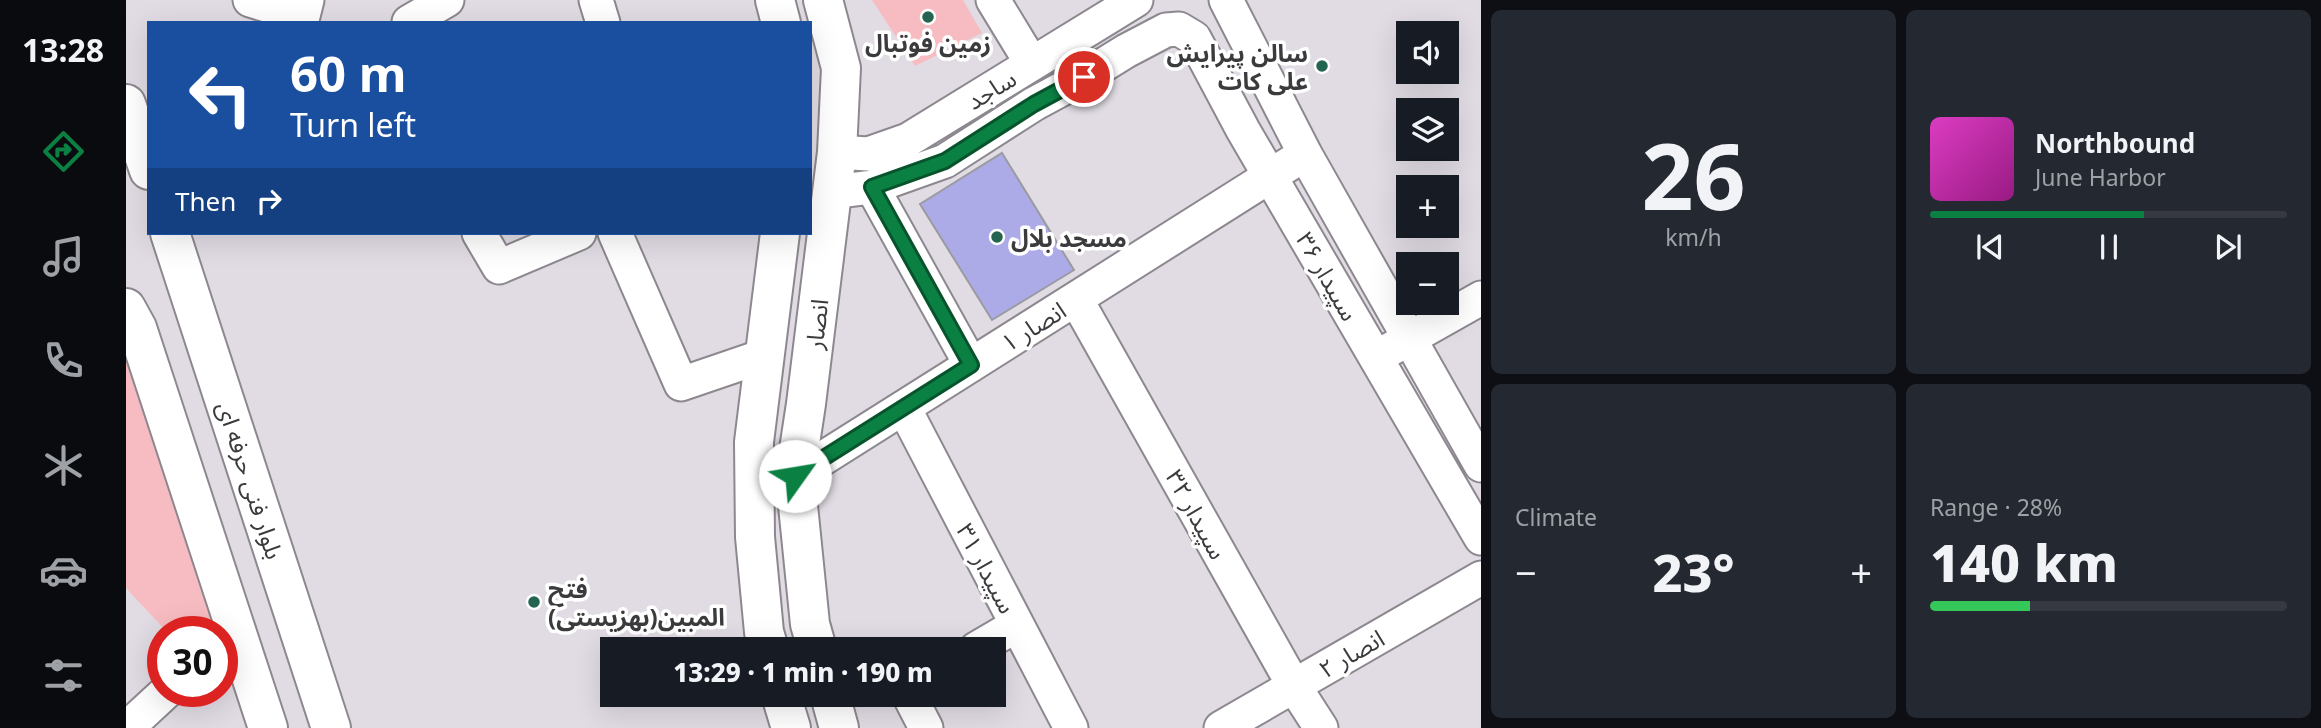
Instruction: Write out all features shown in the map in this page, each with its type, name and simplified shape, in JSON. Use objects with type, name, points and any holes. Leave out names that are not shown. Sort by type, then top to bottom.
[{"type":"main road","points":[[775,0],[780,21]]},
{"type":"main road","name":"انصار","points":[[814,637],[810,624],[795,476],[802,435],[824,151],[841,68],[823,0]]},
{"type":"main road","points":[[126,104],[147,164]]},
{"type":"main road","name":"بلوار فنی حرفه ای","points":[[171,235],[331,728]]},
{"type":"main road","name":"انصار","points":[[765,637],[755,524],[754,443],[780,235]]},
{"type":"main road","points":[[126,308],[141,341],[222,616]]},
{"type":"main road","points":[[238,666],[268,728]]},
{"type":"main road","points":[[785,707],[790,728]]},
{"type":"main road","points":[[833,707],[839,728]]},
{"type":"street","points":[[250,0],[303,16],[307,0]]},
{"type":"street","points":[[396,0],[408,21]]},
{"type":"street","points":[[411,21],[447,0]]},
{"type":"street","points":[[596,0],[602,21]]},
{"type":"street","points":[[993,0],[1031,64]]},
{"type":"street","name":"ساجد","points":[[824,151],[868,154],[908,140],[1136,0]]},
{"type":"street","name":"سپیدار ۳۶","points":[[1150,0],[1180,34],[1270,176],[1481,538]]},
{"type":"street","name":"ساجد","points":[[821,193],[872,187],[945,161],[1034,104],[1230,8]]},
{"type":"street","name":"سپیدار ۳۶","points":[[1230,8],[1305,154],[1481,465]]},
{"type":"street","name":"انصار ۱","points":[[795,476],[1305,154]]},
{"type":"street","points":[[872,187],[971,365]]},
{"type":"street","points":[[480,235],[499,267],[574,235]]},
{"type":"street","points":[[616,235],[681,384],[766,355]]},
{"type":"street","points":[[1376,357],[1481,298]]},
{"type":"street","name":"سپیدار ۳۲","points":[[1076,299],[1294,686],[1321,728]]},
{"type":"street","name":"سپیدار ۳۱","points":[[904,408],[1071,728]]},
{"type":"street","name":"انصار ۲","points":[[1221,728],[1481,578]]},
{"type":"street","points":[[996,637],[1017,625]]},
{"type":"street","points":[[127,728],[150,707]]},
{"type":"street","points":[[915,707],[926,728]]},
{"type":"shaded area","name":"زمین فوتبال","points":[[872,0],[963,0],[982,33],[915,66]]},
{"type":"shaded area","points":[[126,357],[219,613],[214,616],[152,616],[126,588]]},
{"type":"building","name":"مسجد بلال","points":[[1002,153],[1074,270],[992,320],[920,204]]},
{"type":"place","name":"زمین فوتبال","points":[[928,17]]},
{"type":"place","name":"سالن پیرایش علی کات","points":[[1322,66]]},
{"type":"place","name":"مسجد بلال","points":[[997,237]]},
{"type":"place","name":"فتح المبین(بهزیستی)","points":[[534,602]]},
{"type":"route","points":[[795,476],[971,365],[872,187],[945,161],[1034,104],[1084,77]]}]
